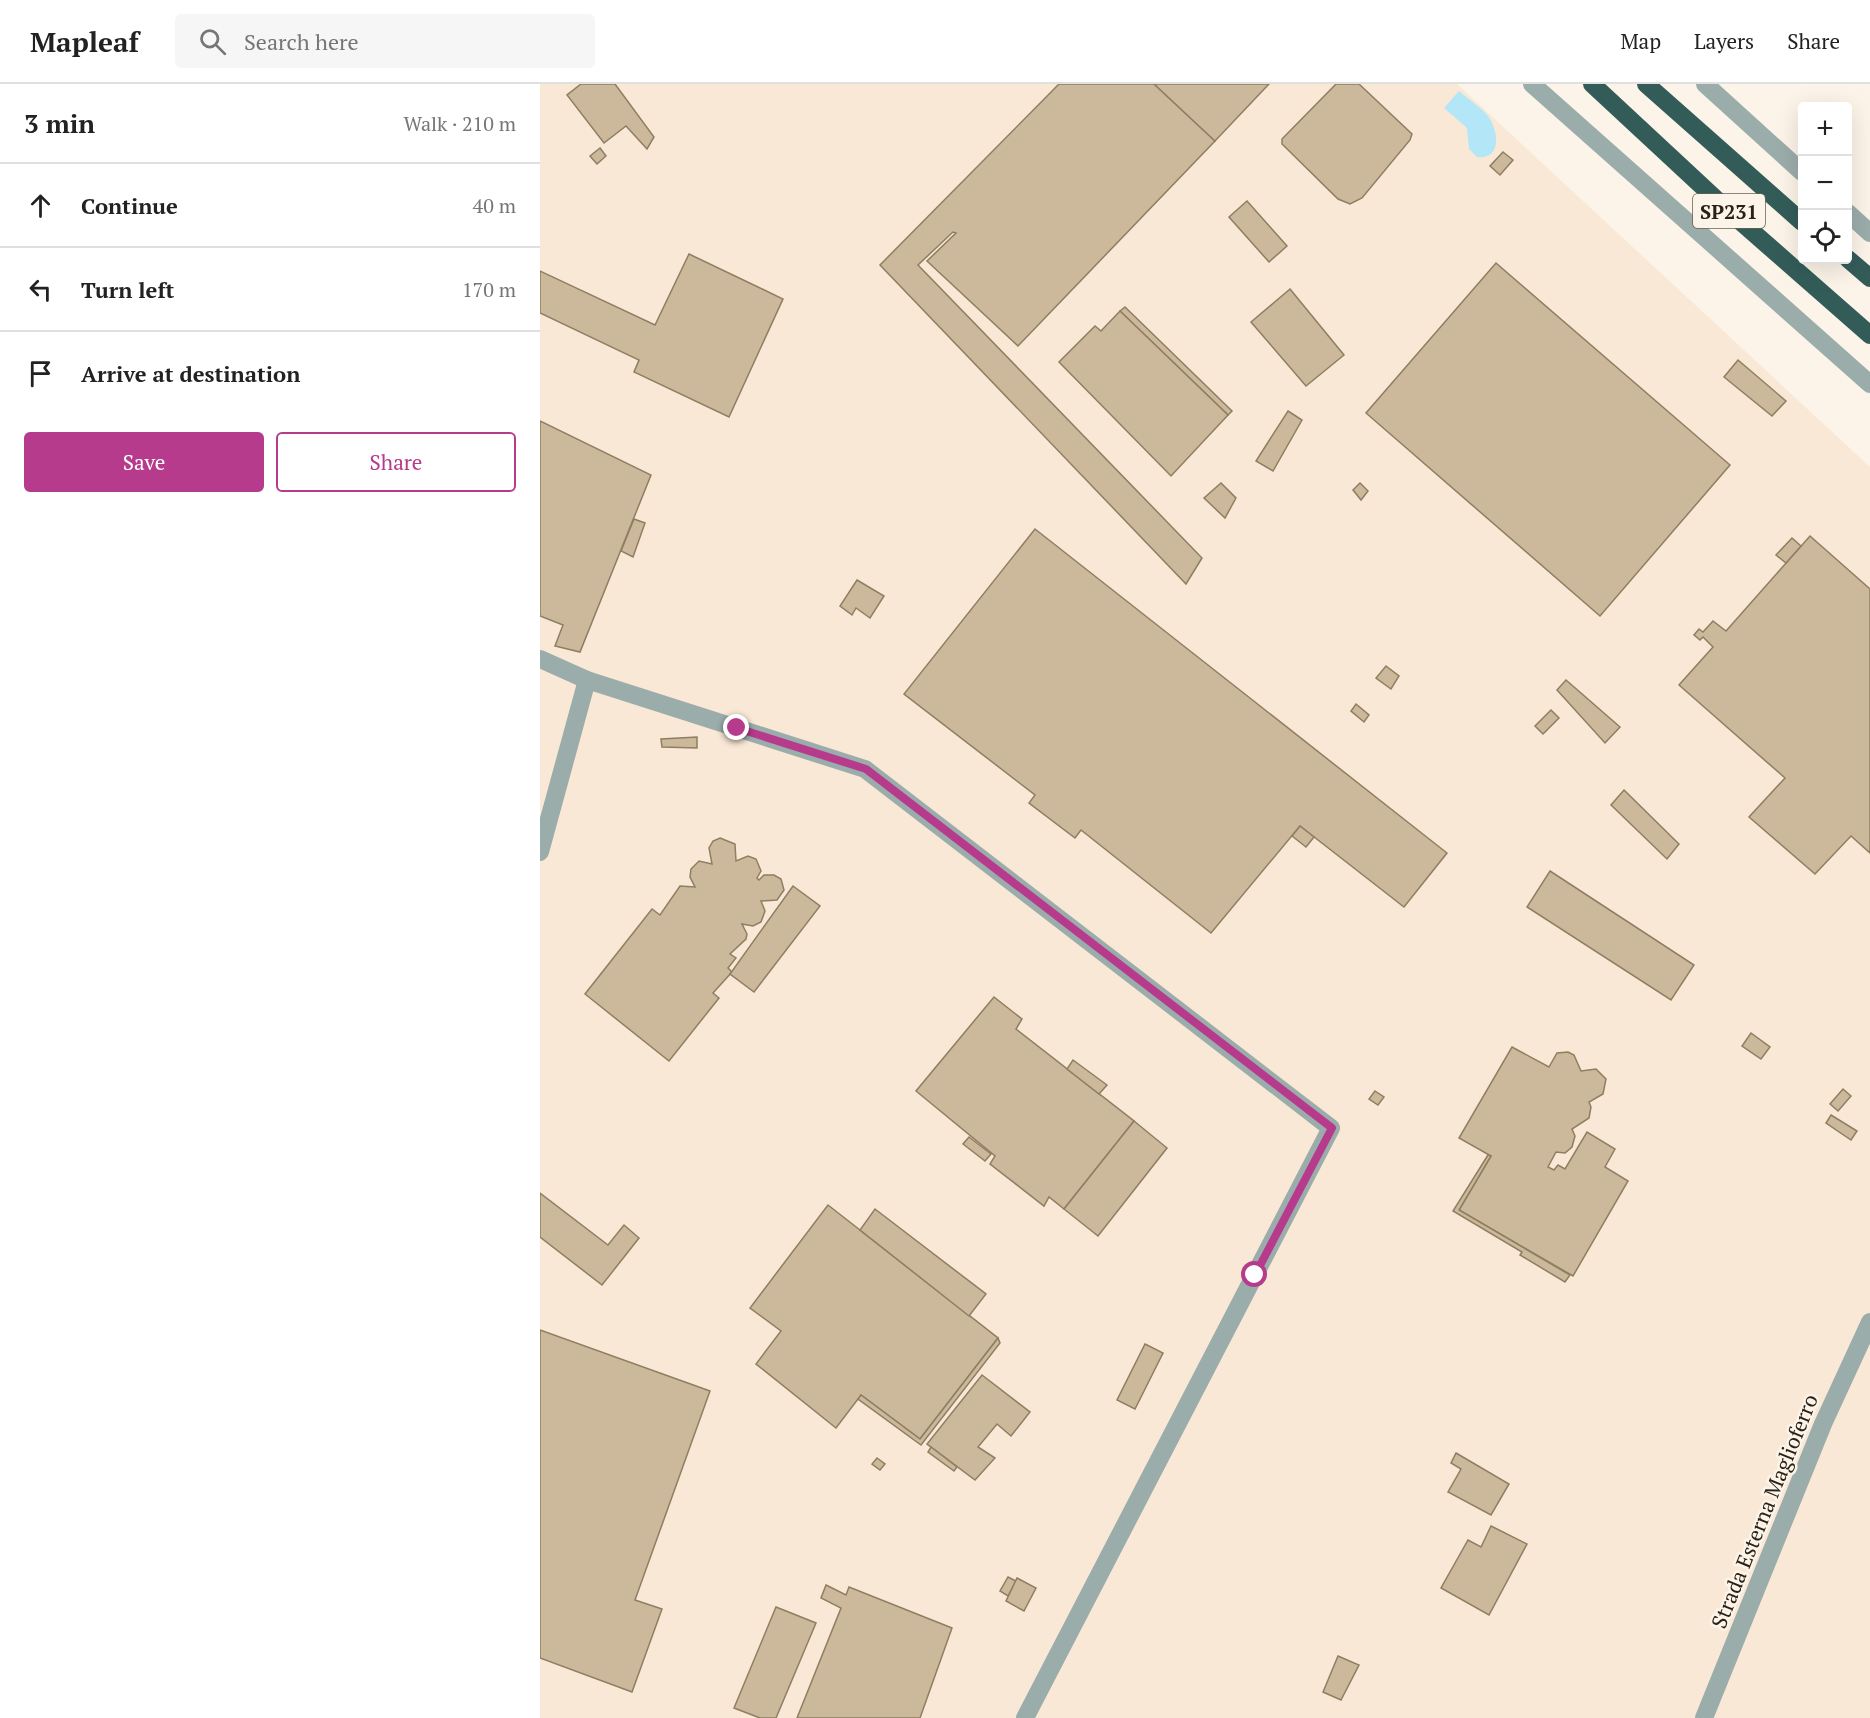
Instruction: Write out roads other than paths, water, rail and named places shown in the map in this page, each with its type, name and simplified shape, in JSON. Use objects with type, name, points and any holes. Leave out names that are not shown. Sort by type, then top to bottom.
[{"type":"highway","name":"SP231","points":[[1592,84],[1732,214],[1870,335]]},
{"type":"highway","name":"SP231","points":[[1646,84],[1798,218]]},
{"type":"highway","points":[[1852,262],[1870,278]]},
{"type":"street","points":[[1532,84],[1870,384]]},
{"type":"street","points":[[1705,84],[1798,168]]},
{"type":"street","points":[[1852,217],[1870,233]]},
{"type":"street","points":[[540,659],[587,680],[866,769],[1332,1128],[1025,1718]]},
{"type":"street","points":[[540,852],[587,680]]},
{"type":"street","name":"Strada Esterna Maglioferro","points":[[1704,1718],[1823,1424],[1870,1322]]},
{"type":"water","points":[[1459,91],[1482,109],[1492,122],[1496,143],[1491,154],[1485,157],[1477,157],[1469,149],[1467,128],[1444,108]]}]
